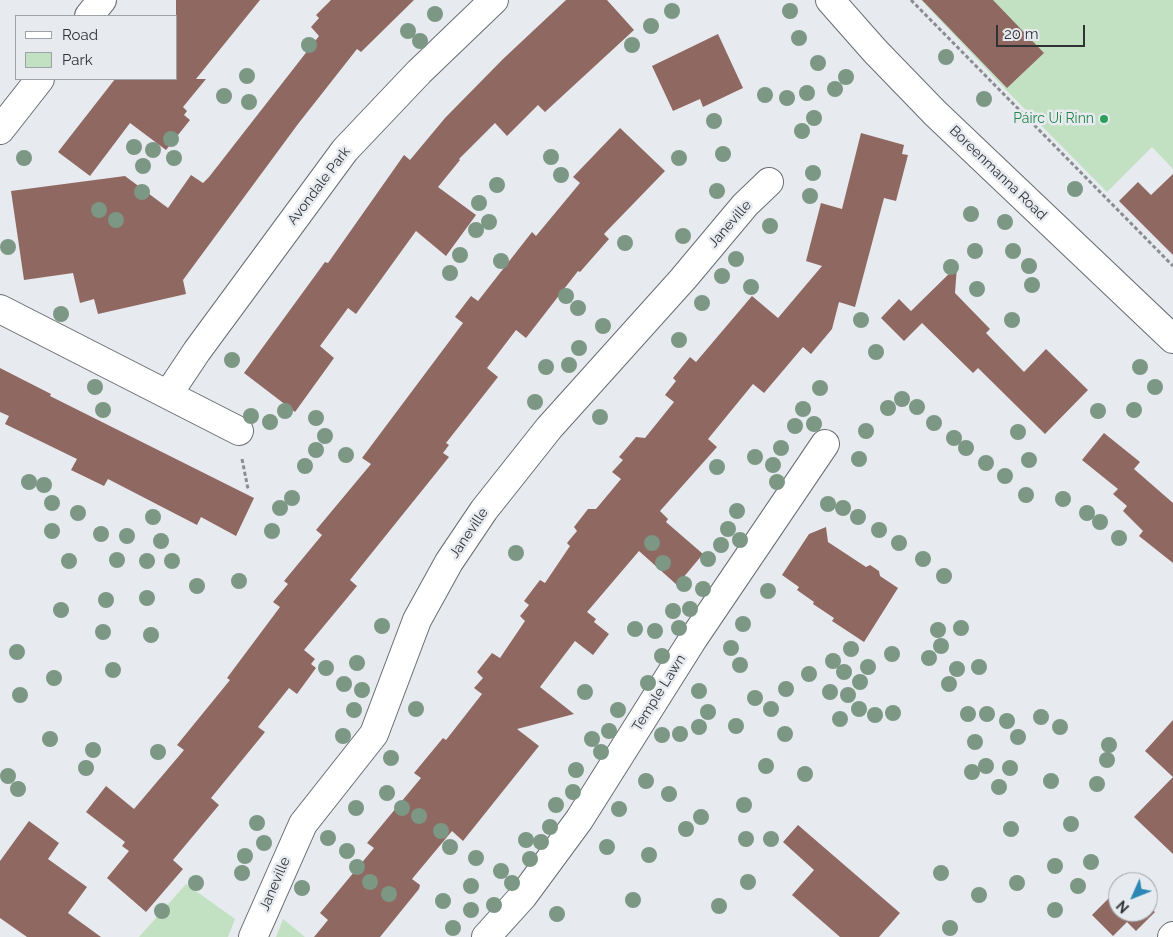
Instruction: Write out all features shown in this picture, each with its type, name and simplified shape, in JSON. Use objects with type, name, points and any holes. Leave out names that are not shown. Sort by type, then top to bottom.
[{"type":"street","points":[[90,15],[102,0]]},
{"type":"street","name":"Avondale Park","points":[[168,394],[197,350],[345,150],[419,72],[494,0]]},
{"type":"street","name":"Boreenmanna Road","points":[[830,0],[881,58],[935,113],[1173,339]]},
{"type":"street","points":[[0,130],[39,80]]},
{"type":"street","name":"Janeville","points":[[253,937],[303,824],[374,734],[417,620],[449,562],[479,516],[549,428],[677,286],[745,205],[769,182]]},
{"type":"street","points":[[0,308],[168,394],[240,442]]},
{"type":"street","name":"Temple Lawn","points":[[486,937],[523,896],[579,820],[693,639],[825,444]]},
{"type":"path","points":[[911,0],[1173,266]]},
{"type":"path","points":[[240,442],[248,490]]},
{"type":"green space","name":"Páirc Uí Rinn","points":[[921,0],[1173,0],[1173,169],[1152,147],[1107,192],[1006,90]]},
{"type":"green space","points":[[186,884],[235,919],[228,937],[139,937]]},
{"type":"green space","points":[[283,919],[305,937],[276,937]]},
{"type":"building","points":[[176,0],[260,0],[196,79],[206,79],[183,107],[187,111],[184,115],[190,120],[166,150],[130,123],[90,176],[58,152],[114,80],[178,80],[178,15],[176,15]]},
{"type":"building","points":[[331,0],[414,0],[361,52],[357,49],[298,124],[183,280],[186,294],[98,314],[94,299],[80,303],[73,273],[24,280],[11,191],[125,176],[168,208],[191,175],[203,183],[209,177],[319,36],[311,27],[319,18],[316,15]]},
{"type":"building","points":[[566,0],[607,0],[634,30],[545,112],[538,105],[507,136],[495,123],[459,159],[438,187],[476,215],[446,256],[416,231],[356,314],[348,308],[320,346],[334,358],[295,412],[244,373],[325,262],[328,263],[404,155],[410,160],[445,118],[503,59]]},
{"type":"building","points":[[922,0],[993,0],[1044,53],[1007,88]]},
{"type":"building","points":[[718,34],[743,88],[703,107],[700,99],[673,111],[652,66]]},
{"type":"building","points":[[620,128],[665,171],[604,234],[609,239],[580,272],[578,271],[526,338],[516,330],[487,368],[498,377],[446,443],[449,445],[443,453],[449,457],[350,580],[357,586],[304,650],[315,659],[311,664],[316,668],[297,694],[289,688],[258,727],[265,732],[211,798],[219,805],[173,860],[183,869],[146,912],[107,878],[129,851],[122,846],[125,842],[86,812],[106,786],[134,809],[184,750],[177,745],[230,680],[227,678],[280,607],[273,602],[288,584],[284,581],[322,535],[316,530],[371,464],[362,458],[463,323],[455,317],[471,296],[478,301],[532,232],[536,236],[580,183],[573,177]]},
{"type":"building","points":[[861,133],[904,145],[902,154],[908,155],[896,201],[884,198],[855,307],[839,302],[832,329],[811,354],[803,347],[764,393],[753,384],[708,439],[717,447],[660,511],[668,519],[666,522],[703,554],[677,585],[639,551],[587,612],[596,619],[594,622],[609,634],[593,655],[575,641],[540,687],[574,714],[517,729],[539,746],[463,841],[452,831],[412,879],[420,885],[419,889],[380,937],[314,937],[328,920],[320,913],[374,848],[367,843],[421,778],[414,773],[443,738],[446,740],[482,694],[474,688],[483,678],[477,672],[492,653],[500,658],[525,621],[520,616],[529,605],[524,601],[540,580],[545,583],[570,546],[567,543],[577,531],[574,527],[588,509],[596,509],[621,479],[612,472],[623,460],[619,457],[636,437],[645,438],[674,402],[665,395],[676,381],[673,378],[690,357],[696,362],[752,296],[778,318],[822,266],[806,261],[821,203],[842,209]]},
{"type":"building","points":[[1173,174],[1173,255],[1119,201],[1138,182],[1151,195]]},
{"type":"building","points":[[957,266],[955,293],[990,329],[986,333],[1024,372],[1046,349],[1088,390],[1045,434],[978,368],[973,373],[922,323],[904,341],[881,318],[899,299],[911,311]]},
{"type":"building","points":[[0,368],[51,394],[50,396],[254,498],[236,536],[201,517],[197,525],[108,479],[104,486],[71,470],[77,459],[5,424],[9,416],[0,412]]},
{"type":"building","points":[[1104,433],[1140,462],[1134,469],[1173,503],[1173,563],[1139,536],[1143,531],[1123,511],[1127,506],[1113,494],[1118,489],[1082,460]]},
{"type":"building","points":[[826,527],[828,542],[866,567],[870,565],[879,571],[880,576],[898,588],[864,642],[832,621],[834,618],[813,604],[814,602],[797,590],[799,587],[782,575],[809,534]]},
{"type":"building","points":[[1173,720],[1173,777],[1145,751]]},
{"type":"building","points":[[1173,777],[1173,854],[1134,817]]},
{"type":"building","points":[[29,821],[59,843],[48,859],[87,887],[68,913],[101,937],[27,937],[0,918],[0,861]]},
{"type":"building","points":[[798,825],[900,913],[879,937],[840,937],[792,895],[814,870],[783,842]]},
{"type":"building","points":[[1108,899],[1108,922],[1127,922],[1113,936],[1092,915]]},
{"type":"building","points":[[1127,922],[1145,922],[1136,931]]},
{"type":"place","name":"Páirc Uí Rinn","points":[[1104,119]]}]
